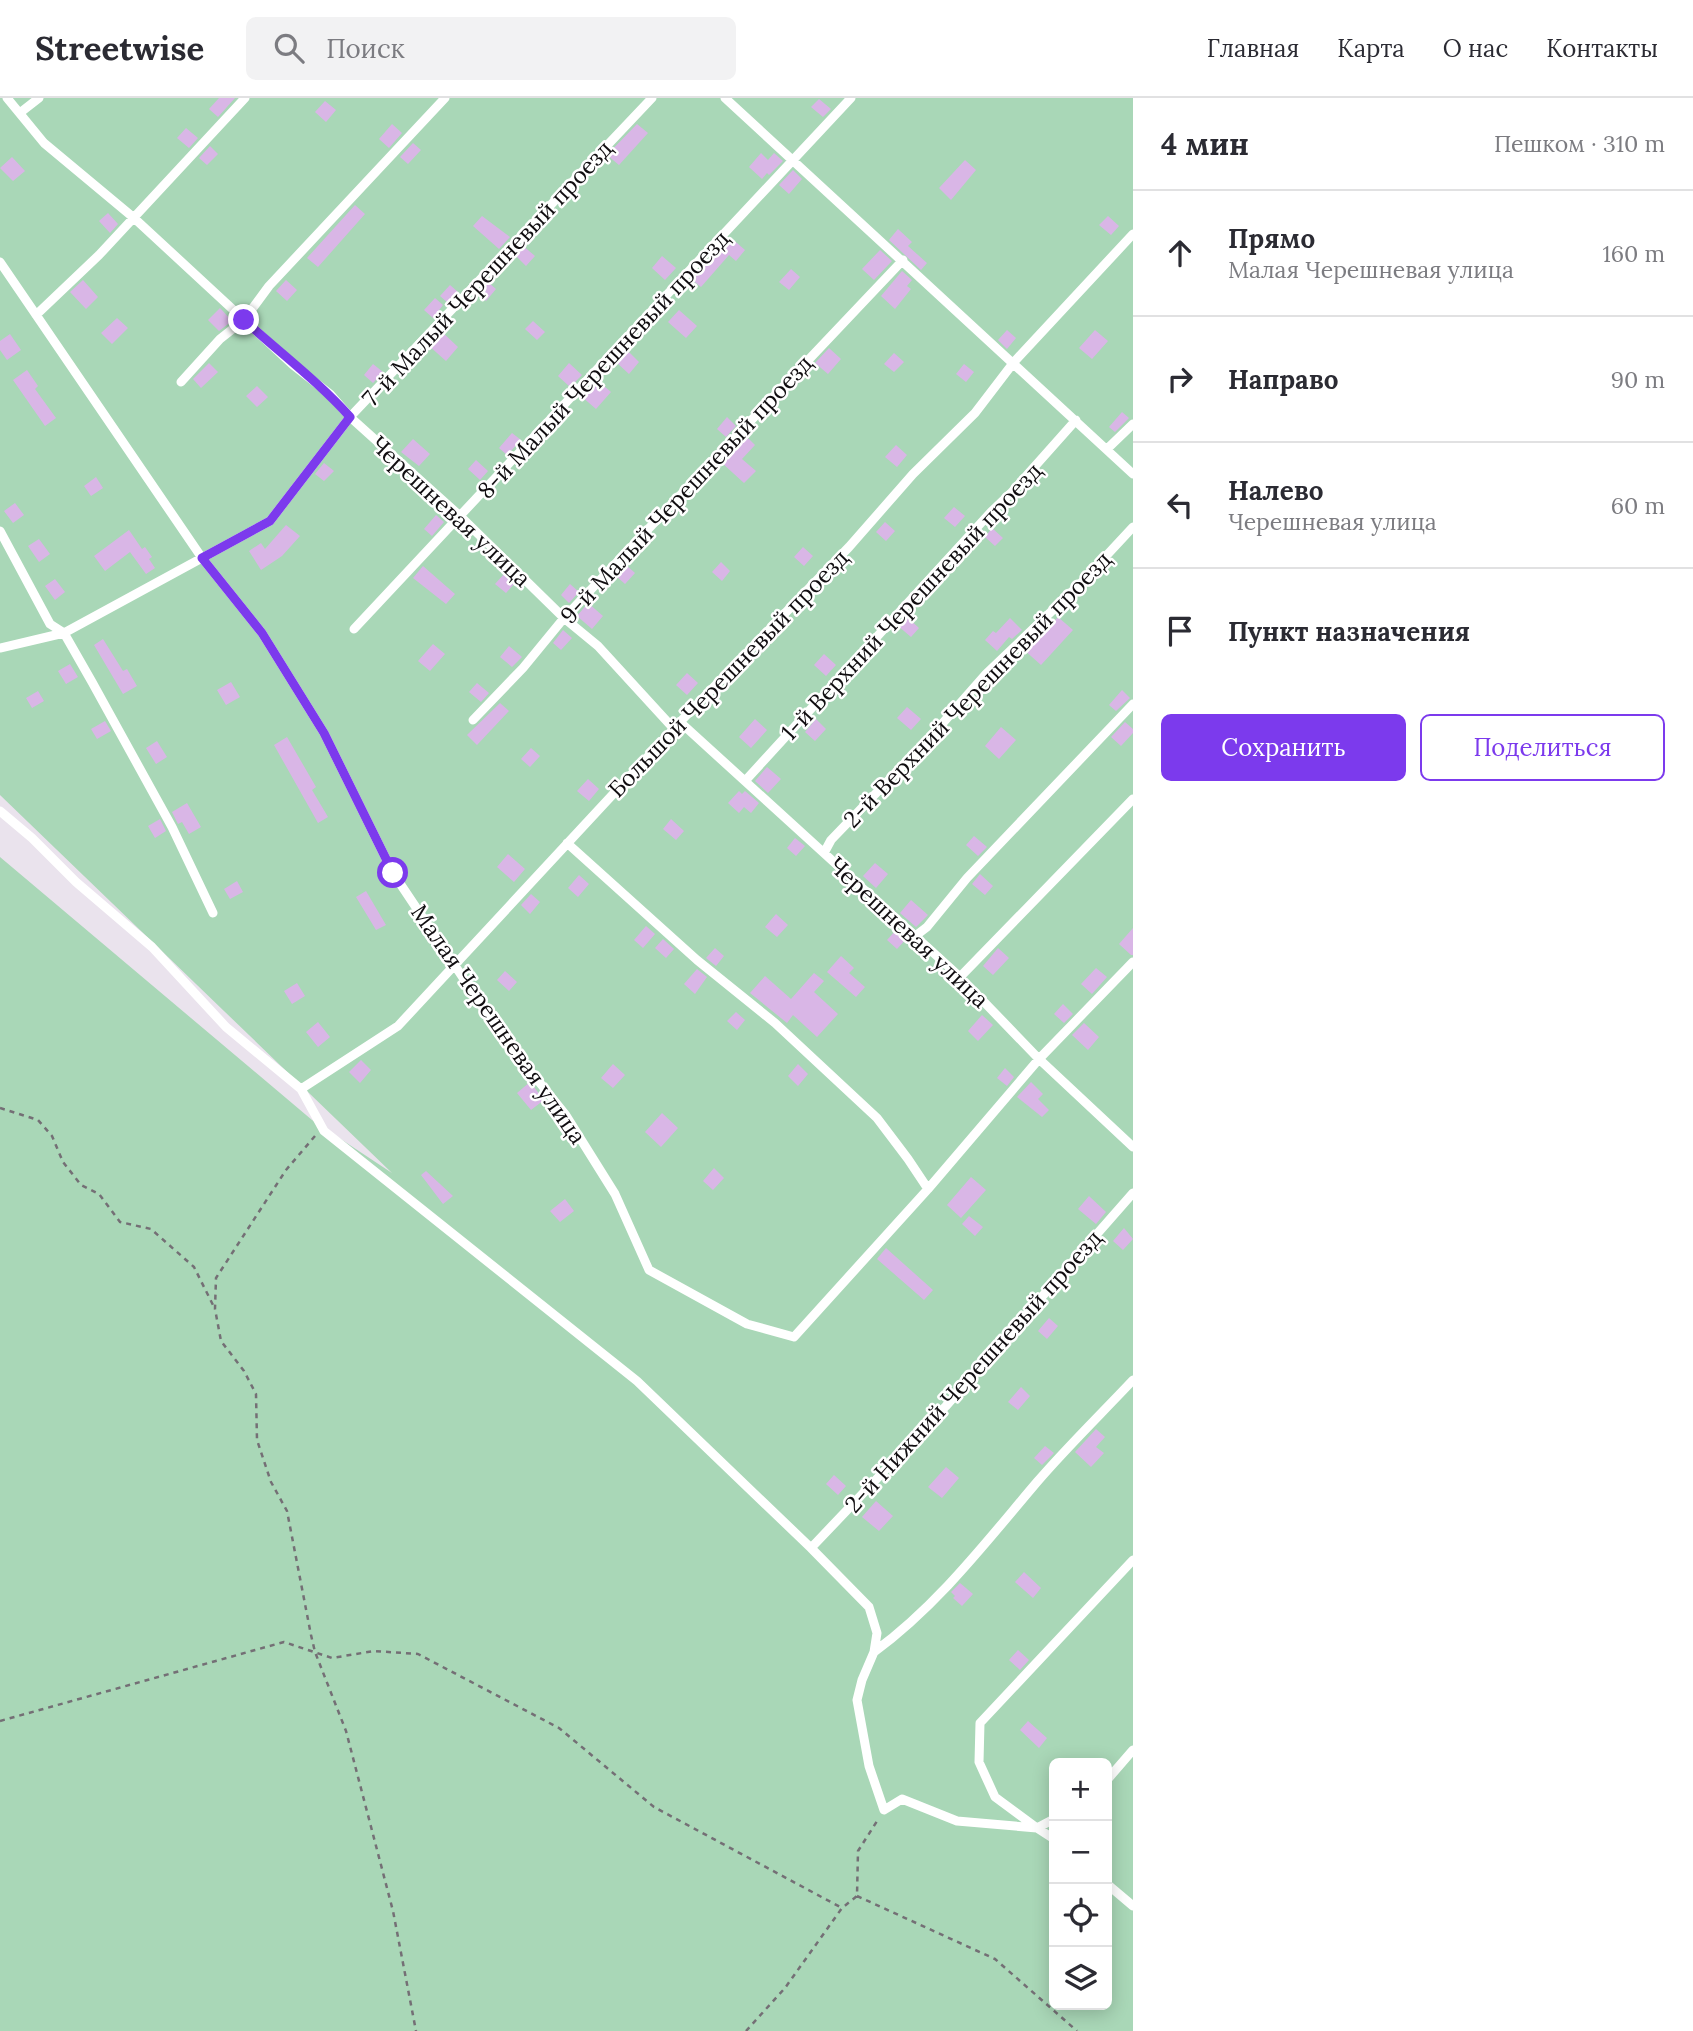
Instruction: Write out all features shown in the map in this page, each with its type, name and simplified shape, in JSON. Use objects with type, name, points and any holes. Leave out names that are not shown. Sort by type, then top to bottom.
[{"type":"lane","name":"Черешневая улица","points":[[7,98],[44,143],[134,218],[293,365],[330,394],[350,417],[460,516],[564,618],[598,646],[677,726],[745,781],[960,977],[1039,1059],[1133,1147]]},
{"type":"lane","points":[[21,112],[39,98]]},
{"type":"lane","points":[[36,315],[99,255],[245,98]]},
{"type":"lane","points":[[181,382],[220,339],[244,320],[269,286],[445,98]]},
{"type":"lane","name":"7-й Малый Черешневый проезд","points":[[0,648],[64,633],[270,521],[350,417],[652,98]]},
{"type":"lane","points":[[725,98],[1133,474]]},
{"type":"lane","name":"8-й Малый Черешневый проезд","points":[[354,629],[851,98]]},
{"type":"lane","name":"Большой Черешневый проезд","points":[[302,1088],[398,1026],[677,726],[849,547],[912,474],[975,413],[1014,362],[1133,233]]},
{"type":"lane","name":"9-й Малый Черешневый проезд","points":[[472,720],[523,668],[564,618],[903,260]]},
{"type":"lane","name":"Малая Черешневая улица","points":[[0,262],[202,558],[262,633],[324,733],[393,873],[502,1037],[565,1114],[615,1194],[649,1270],[747,1324],[794,1337],[928,1189]]},
{"type":"lane","name":"1-й Верхний Черешневый проезд","points":[[745,781],[1076,420]]},
{"type":"lane","points":[[1107,449],[1133,424]]},
{"type":"lane","name":"2-й Верхний Черешневый проезд","points":[[824,853],[831,840],[934,733],[986,674],[1080,584],[1133,527]]},
{"type":"lane","points":[[0,531],[50,624],[64,633],[172,827],[213,913]]},
{"type":"lane","points":[[914,937],[927,927],[967,878],[1133,704]]},
{"type":"lane","points":[[960,977],[1133,799]]},
{"type":"lane","points":[[0,811],[152,947],[226,1027],[302,1088],[324,1131],[637,1381],[869,1607],[877,1633],[874,1652],[857,1700],[869,1766],[884,1810],[902,1799],[957,1821],[1037,1828],[1050,1821]]},
{"type":"lane","points":[[567,843],[697,960],[775,1023],[877,1118],[928,1189],[1039,1059],[1133,962]]},
{"type":"lane","name":"2-й Нижний Черешневый проезд","points":[[811,1548],[946,1406],[1133,1193]]},
{"type":"lane","points":[[874,1652],[928,1607],[1039,1480],[1133,1380]]},
{"type":"lane","points":[[1049,1836],[995,1797],[979,1762],[980,1723],[1133,1560]]},
{"type":"lane","points":[[1112,1774],[1133,1750]]},
{"type":"lane","points":[[1112,1888],[1133,1906]]},
{"type":"path","points":[[0,1108],[38,1120],[52,1136],[63,1162],[81,1185],[99,1194],[120,1222],[151,1229],[194,1267],[215,1309]]},
{"type":"path","points":[[324,1131],[312,1137],[286,1170],[216,1278],[215,1309],[221,1341],[256,1394],[257,1440],[271,1482],[287,1511],[299,1584],[315,1652],[346,1731],[393,1911],[416,2031]]},
{"type":"path","points":[[0,1721],[284,1642],[332,1658],[374,1651],[418,1654],[559,1728],[654,1807],[842,1908]]},
{"type":"path","points":[[746,2031],[785,1988],[842,1908],[857,1896],[859,1851],[884,1810]]},
{"type":"path","points":[[857,1896],[995,1959],[1077,2031]]},
{"type":"green space","points":[[0,98],[1133,98],[1133,2031],[0,2031],[0,857],[312,1120],[392,1173],[0,795]]},
{"type":"building","points":[[219,98],[235,98],[218,117],[209,109]]},
{"type":"building","points":[[819,99],[831,109],[823,117],[811,107]]},
{"type":"building","points":[[325,101],[336,110],[326,122],[315,112]]},
{"type":"building","points":[[392,124],[402,133],[389,148],[379,139]]},
{"type":"building","points":[[637,124],[648,133],[619,165],[607,155]]},
{"type":"building","points":[[186,128],[198,138],[189,148],[177,138]]},
{"type":"building","points":[[413,143],[421,150],[408,164],[400,157]]},
{"type":"building","points":[[210,146],[218,154],[207,165],[199,158]]},
{"type":"building","points":[[761,153],[768,160],[774,153],[783,161],[762,179],[749,167]]},
{"type":"building","points":[[12,157],[25,171],[13,181],[0,168]]},
{"type":"building","points":[[965,160],[976,170],[951,200],[939,188]]},
{"type":"building","points":[[793,170],[802,179],[789,194],[779,185]]},
{"type":"building","points":[[355,205],[365,214],[318,267],[307,258]]},
{"type":"building","points":[[108,213],[118,224],[110,233],[99,221]]},
{"type":"building","points":[[482,216],[510,237],[499,249],[473,226]]},
{"type":"building","points":[[1108,216],[1119,226],[1111,235],[1099,225]]},
{"type":"building","points":[[898,229],[912,242],[908,246],[927,263],[921,270],[889,240]]},
{"type":"building","points":[[730,237],[745,250],[736,261],[729,255],[701,287],[691,279]]},
{"type":"building","points":[[522,245],[535,256],[526,266],[514,254]]},
{"type":"building","points":[[880,250],[892,261],[874,280],[862,269]]},
{"type":"building","points":[[662,256],[676,268],[665,280],[652,268]]},
{"type":"building","points":[[791,269],[800,277],[789,290],[779,282]]},
{"type":"building","points":[[902,271],[912,280],[907,286],[911,289],[895,309],[881,296]]},
{"type":"building","points":[[83,280],[98,297],[86,309],[70,292]]},
{"type":"building","points":[[286,280],[297,290],[287,301],[276,291]]},
{"type":"building","points":[[488,282],[496,289],[486,301],[477,293]]},
{"type":"building","points":[[450,285],[458,292],[448,303],[440,296]]},
{"type":"building","points":[[435,298],[443,305],[433,318],[424,310]]},
{"type":"building","points":[[220,308],[232,321],[219,331],[208,320]]},
{"type":"building","points":[[679,310],[697,326],[686,338],[668,322]]},
{"type":"building","points":[[117,318],[128,328],[112,344],[101,333]]},
{"type":"building","points":[[533,321],[545,332],[537,340],[525,329]]},
{"type":"building","points":[[1007,330],[1016,338],[1007,349],[998,340]]},
{"type":"building","points":[[1095,330],[1108,341],[1092,359],[1079,348]]},
{"type":"building","points":[[441,331],[458,347],[446,361],[428,345]]},
{"type":"building","points":[[10,334],[21,350],[7,360],[0,350],[0,341]]},
{"type":"building","points":[[829,348],[841,359],[828,374],[815,363]]},
{"type":"building","points":[[627,350],[639,362],[629,374],[616,362]]},
{"type":"building","points":[[894,353],[904,362],[894,372],[884,364]]},
{"type":"building","points":[[209,363],[218,372],[201,388],[193,379]]},
{"type":"building","points":[[569,363],[582,375],[570,387],[558,376]]},
{"type":"building","points":[[373,364],[383,372],[373,383],[364,375]]},
{"type":"building","points":[[964,364],[974,372],[966,382],[956,374]]},
{"type":"building","points":[[27,370],[38,386],[35,389],[56,418],[45,426],[13,380]]},
{"type":"building","points":[[597,380],[611,392],[596,409],[581,396]]},
{"type":"building","points":[[257,386],[268,397],[257,407],[246,396]]},
{"type":"building","points":[[1122,412],[1129,418],[1115,432],[1109,427]]},
{"type":"building","points":[[727,417],[736,426],[726,437],[717,429]]},
{"type":"building","points":[[512,433],[521,440],[507,455],[499,448]]},
{"type":"building","points":[[746,436],[755,445],[742,459],[756,471],[744,483],[722,463]]},
{"type":"building","points":[[413,439],[430,454],[419,466],[401,452]]},
{"type":"building","points":[[896,445],[907,455],[897,467],[885,457]]},
{"type":"building","points":[[476,460],[488,471],[480,480],[468,469]]},
{"type":"building","points":[[324,463],[334,471],[324,481],[315,474]]},
{"type":"building","points":[[96,477],[103,488],[91,496],[84,486]]},
{"type":"building","points":[[15,503],[24,515],[13,523],[4,511]]},
{"type":"building","points":[[954,507],[965,516],[955,527],[944,518]]},
{"type":"building","points":[[436,515],[444,522],[432,536],[424,529]]},
{"type":"building","points":[[885,522],[895,531],[886,541],[876,532]]},
{"type":"building","points":[[286,525],[300,536],[282,556],[261,570],[249,551],[261,543],[265,549]]},
{"type":"building","points":[[992,528],[1003,538],[995,546],[985,537]]},
{"type":"building","points":[[129,530],[142,549],[145,547],[152,557],[149,559],[155,568],[146,574],[130,552],[105,571],[94,556]]},
{"type":"building","points":[[39,539],[50,554],[39,562],[28,546]]},
{"type":"building","points":[[803,547],[813,556],[804,566],[794,557]]},
{"type":"building","points":[[721,562],[730,571],[722,581],[712,572]]},
{"type":"building","points":[[626,565],[635,573],[625,584],[616,576]]},
{"type":"building","points":[[423,566],[455,594],[446,604],[413,578]]},
{"type":"building","points":[[504,574],[515,583],[506,593],[495,584]]},
{"type":"building","points":[[55,579],[65,592],[55,600],[45,586]]},
{"type":"building","points":[[570,584],[579,592],[569,603],[561,595]]},
{"type":"building","points":[[588,603],[603,616],[592,629],[577,616]]},
{"type":"building","points":[[906,616],[919,628],[911,637],[897,625]]},
{"type":"building","points":[[1058,617],[1073,630],[1041,665],[1023,649],[1042,631],[1044,633]]},
{"type":"building","points":[[1010,618],[1022,630],[1012,639],[1009,637],[997,651],[985,640]]},
{"type":"building","points":[[563,630],[572,638],[561,650],[553,643]]},
{"type":"building","points":[[103,639],[123,671],[127,669],[137,686],[123,694],[94,645]]},
{"type":"building","points":[[433,644],[445,654],[430,671],[418,661]]},
{"type":"building","points":[[509,646],[522,657],[512,667],[500,657]]},
{"type":"building","points":[[824,654],[836,665],[826,676],[814,665]]},
{"type":"building","points":[[70,664],[78,677],[66,684],[58,671]]},
{"type":"building","points":[[687,673],[698,683],[687,695],[676,685]]},
{"type":"building","points":[[231,682],[240,697],[226,705],[217,690]]},
{"type":"building","points":[[477,683],[489,693],[481,702],[469,692]]},
{"type":"building","points":[[1122,690],[1130,698],[1116,711],[1109,705]]},
{"type":"building","points":[[38,691],[44,701],[32,708],[26,698]]},
{"type":"building","points":[[500,703],[509,711],[477,745],[467,735]]},
{"type":"building","points":[[907,707],[921,719],[911,730],[897,718]]},
{"type":"building","points":[[755,719],[767,730],[751,748],[739,737]]},
{"type":"building","points":[[816,719],[826,729],[815,741],[805,732]]},
{"type":"building","points":[[105,721],[111,731],[97,739],[91,729]]},
{"type":"building","points":[[1125,722],[1133,729],[1133,733],[1121,746],[1111,737]]},
{"type":"building","points":[[1001,727],[1016,740],[999,759],[985,746]]},
{"type":"building","points":[[287,737],[316,787],[312,790],[328,817],[318,823],[274,745]]},
{"type":"building","points":[[157,741],[167,757],[156,764],[146,748]]},
{"type":"building","points":[[531,748],[540,756],[530,767],[521,759]]},
{"type":"building","points":[[767,767],[781,779],[768,793],[755,781]]},
{"type":"building","points":[[588,779],[599,789],[589,801],[577,791]]},
{"type":"building","points":[[739,791],[742,794],[745,791],[759,803],[751,813],[744,807],[739,813],[728,803]]},
{"type":"building","points":[[187,803],[201,827],[189,834],[182,822],[178,824],[172,812]]},
{"type":"building","points":[[160,819],[166,831],[155,838],[148,826]]},
{"type":"building","points":[[671,819],[684,831],[676,840],[663,829]]},
{"type":"building","points":[[974,836],[987,847],[978,856],[966,845]]},
{"type":"building","points":[[795,838],[805,846],[796,856],[787,848]]},
{"type":"building","points":[[508,854],[525,869],[514,882],[497,867]]},
{"type":"building","points":[[875,863],[888,874],[876,888],[863,876]]},
{"type":"building","points":[[980,874],[993,886],[985,895],[972,884]]},
{"type":"building","points":[[579,875],[589,884],[578,897],[568,888]]},
{"type":"building","points":[[237,881],[243,892],[230,899],[224,889]]},
{"type":"building","points":[[366,891],[386,925],[376,930],[356,897]]},
{"type":"building","points":[[531,894],[540,902],[530,914],[521,905]]},
{"type":"building","points":[[911,900],[928,915],[916,927],[900,913]]},
{"type":"building","points":[[776,914],[788,925],[777,937],[765,927]]},
{"type":"building","points":[[646,926],[655,934],[643,948],[634,940]]},
{"type":"building","points":[[1133,928],[1133,955],[1131,955],[1119,944]]},
{"type":"building","points":[[897,929],[907,938],[897,949],[887,940]]},
{"type":"building","points":[[663,939],[674,949],[666,958],[655,948]]},
{"type":"building","points":[[715,948],[724,956],[716,966],[706,958]]},
{"type":"building","points":[[998,948],[1009,958],[993,975],[983,966]]},
{"type":"building","points":[[841,956],[854,968],[849,973],[865,987],[856,997],[827,972]]},
{"type":"building","points":[[1096,968],[1107,977],[1092,994],[1081,984]]},
{"type":"building","points":[[697,969],[707,977],[695,994],[684,984]]},
{"type":"building","points":[[505,971],[517,982],[509,991],[497,980]]},
{"type":"building","points":[[814,973],[824,981],[814,992],[838,1014],[817,1037],[793,1015],[787,1023],[750,993],[765,976],[791,999]]},
{"type":"building","points":[[297,983],[305,996],[292,1004],[284,991]]},
{"type":"building","points":[[1063,1004],[1073,1014],[1064,1023],[1054,1014]]},
{"type":"building","points":[[736,1012],[745,1020],[737,1030],[727,1021]]},
{"type":"building","points":[[982,1015],[993,1025],[978,1041],[968,1031]]},
{"type":"building","points":[[318,1022],[330,1037],[318,1047],[306,1032]]},
{"type":"building","points":[[1084,1023],[1099,1037],[1088,1050],[1072,1035]]},
{"type":"building","points":[[361,1060],[371,1070],[360,1083],[349,1072]]},
{"type":"building","points":[[613,1064],[625,1075],[613,1088],[601,1078]]},
{"type":"building","points":[[798,1064],[808,1074],[798,1086],[788,1076]]},
{"type":"building","points":[[1005,1068],[1014,1077],[1007,1086],[997,1078]]},
{"type":"building","points":[[530,1082],[544,1100],[531,1110],[517,1093]]},
{"type":"building","points":[[1031,1082],[1043,1094],[1038,1099],[1049,1110],[1042,1117],[1017,1097]]},
{"type":"building","points":[[662,1113],[678,1128],[661,1147],[645,1132]]},
{"type":"building","points":[[714,1168],[724,1178],[713,1190],[703,1181]]},
{"type":"building","points":[[426,1171],[453,1196],[443,1204],[421,1175]]},
{"type":"building","points":[[971,1177],[986,1190],[961,1218],[947,1205]]},
{"type":"building","points":[[1089,1196],[1106,1212],[1096,1224],[1078,1209]]},
{"type":"building","points":[[565,1199],[574,1211],[560,1222],[550,1211]]},
{"type":"building","points":[[969,1216],[983,1227],[975,1236],[962,1224]]},
{"type":"building","points":[[1124,1228],[1133,1239],[1123,1250],[1113,1241]]},
{"type":"building","points":[[886,1248],[933,1290],[924,1300],[877,1259]]},
{"type":"building","points":[[1049,1318],[1058,1326],[1047,1339],[1038,1331]]},
{"type":"building","points":[[1021,1387],[1030,1396],[1018,1410],[1008,1402]]},
{"type":"building","points":[[1096,1429],[1105,1437],[1096,1447],[1104,1453],[1091,1467],[1075,1452]]},
{"type":"building","points":[[1045,1446],[1054,1453],[1042,1465],[1034,1458]]},
{"type":"building","points":[[946,1467],[959,1478],[942,1498],[928,1487]]},
{"type":"building","points":[[834,1475],[846,1486],[838,1495],[826,1484]]},
{"type":"building","points":[[876,1501],[893,1516],[879,1531],[862,1517]]},
{"type":"building","points":[[1024,1572],[1041,1588],[1033,1598],[1015,1582]]},
{"type":"building","points":[[960,1583],[973,1594],[962,1606],[953,1598],[955,1596],[951,1592]]},
{"type":"building","points":[[1018,1650],[1029,1660],[1020,1670],[1009,1660]]},
{"type":"building","points":[[1028,1721],[1047,1738],[1039,1748],[1020,1730]]},
{"type":"route","points":[[244,320],[293,365],[330,394],[350,417],[270,521],[202,558],[262,633],[324,733],[393,873]]}]
